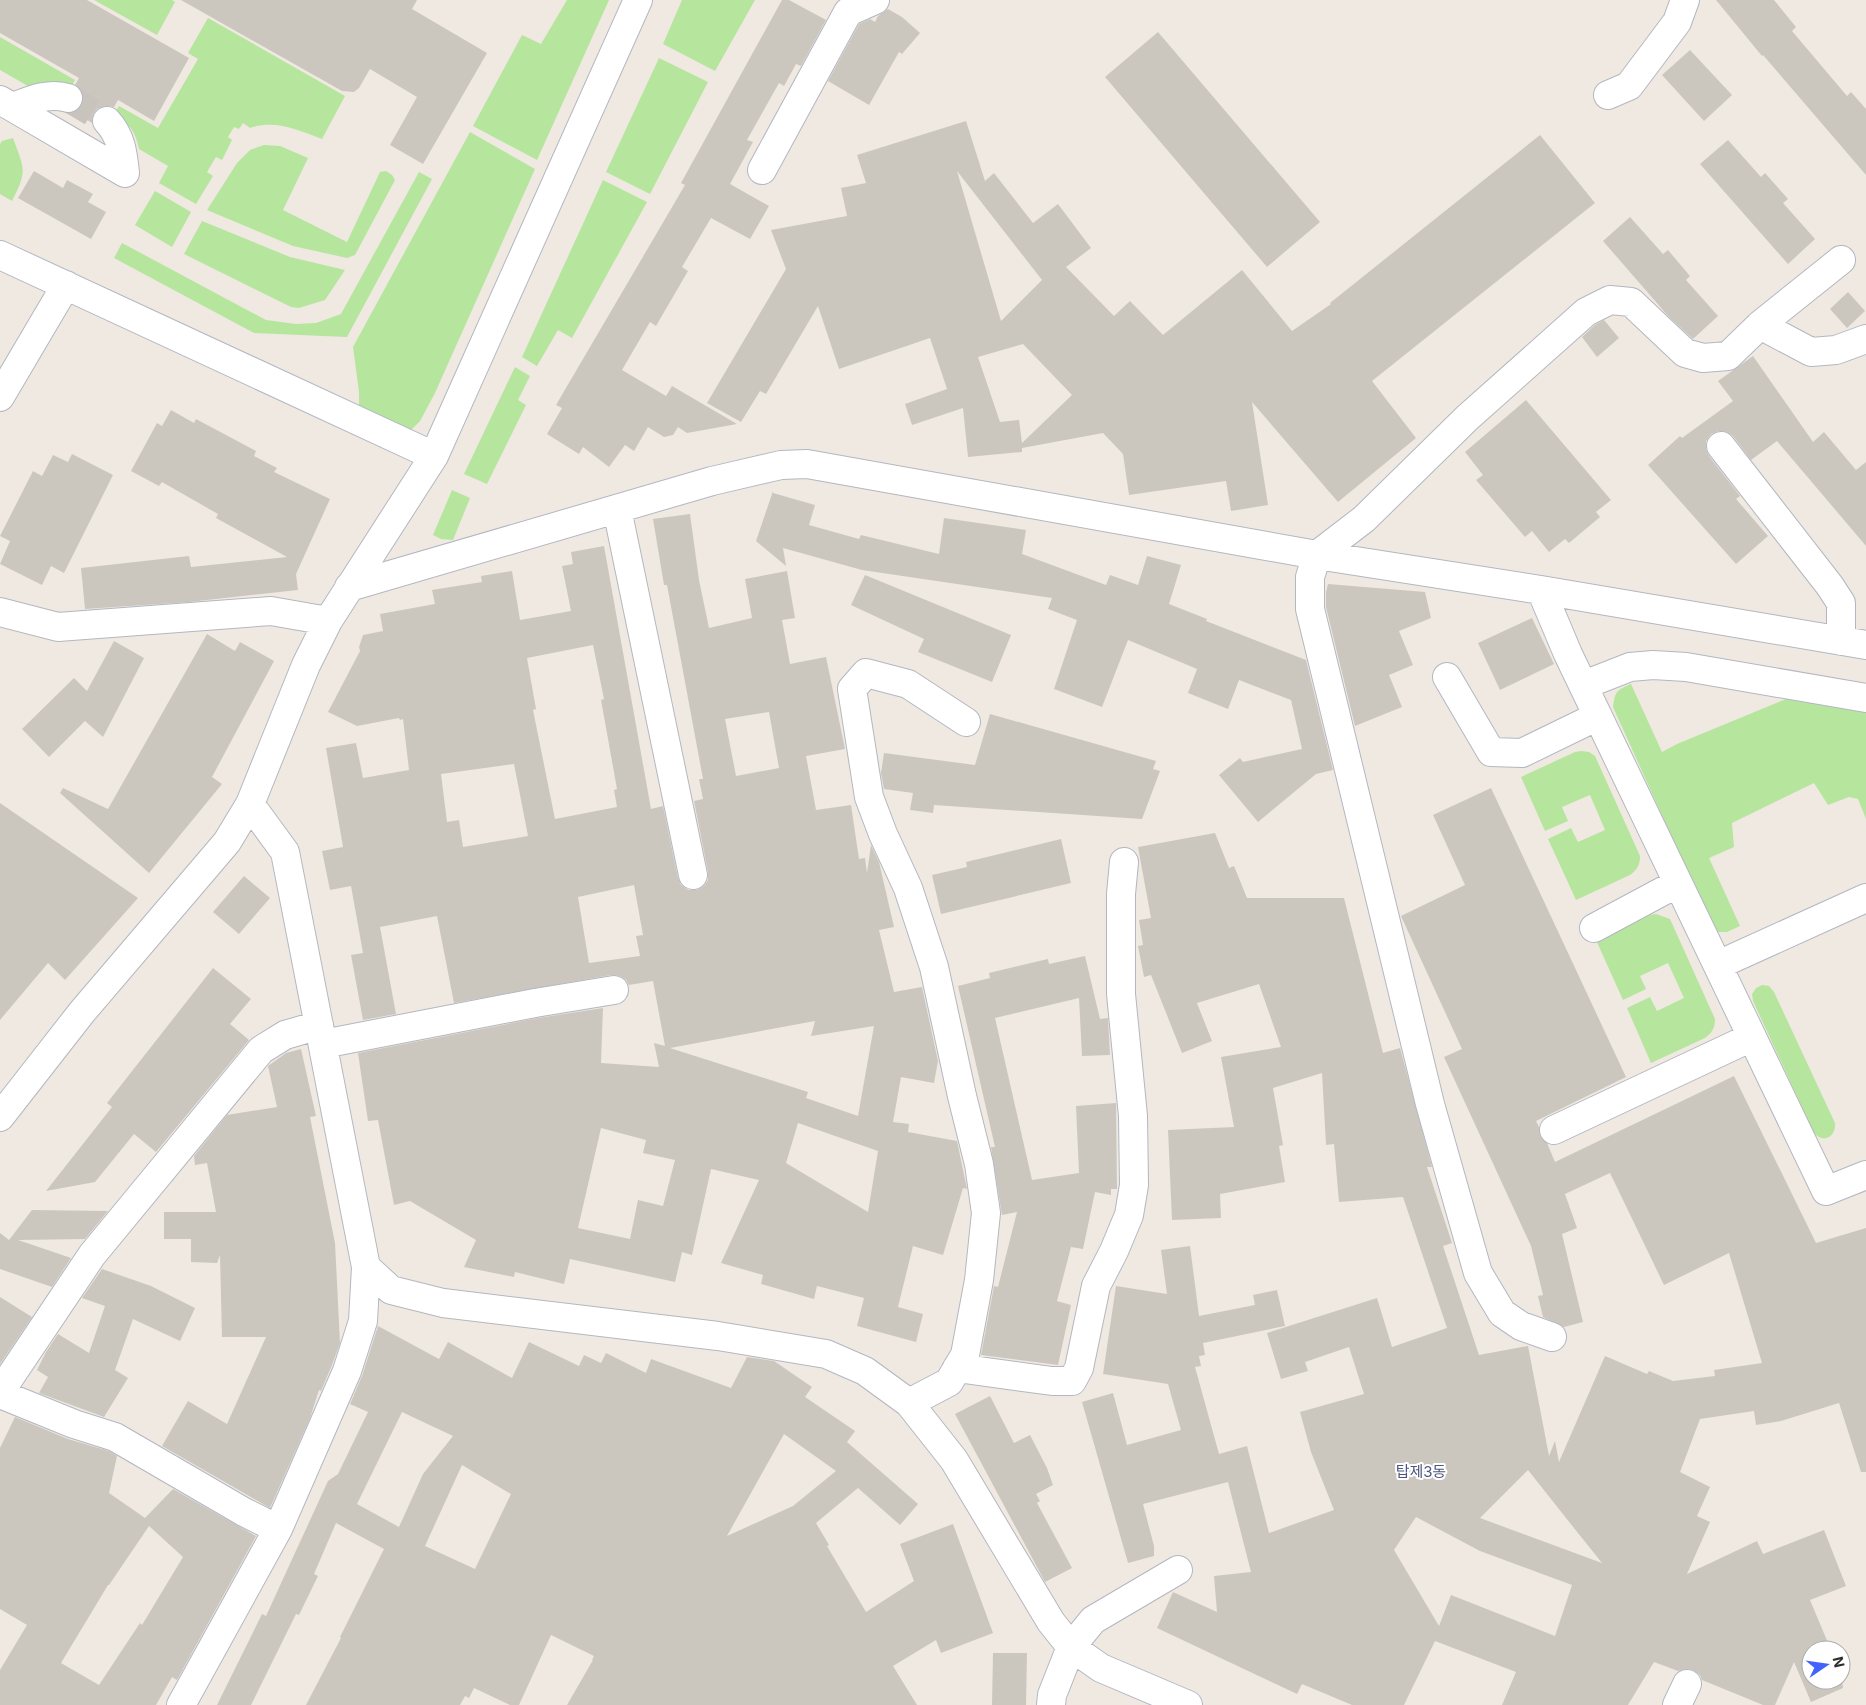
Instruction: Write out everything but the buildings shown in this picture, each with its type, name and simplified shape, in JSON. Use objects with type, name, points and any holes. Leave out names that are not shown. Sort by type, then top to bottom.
[{"type":"street","points":[[0,1118],[82,1012],[227,842],[250,804],[306,666],[328,621],[434,456],[638,0]]},
{"type":"street","points":[[762,170],[848,12],[875,0]]},
{"type":"street","points":[[1608,95],[1629,86],[1677,22],[1685,0]]},
{"type":"street","points":[[7,104],[58,95],[68,98]]},
{"type":"street","points":[[7,104],[125,173],[122,148],[114,129],[106,121]]},
{"type":"street","points":[[0,256],[434,456]]},
{"type":"street","points":[[1552,1337],[1522,1326],[1502,1313],[1478,1273],[1430,1104],[1310,609],[1310,577],[1317,555],[1364,519],[1467,418],[1586,312],[1610,300],[1631,302],[1685,353],[1703,358],[1728,356],[1760,325],[1841,260]]},
{"type":"street","points":[[0,397],[66,285]]},
{"type":"street","points":[[1760,325],[1811,352],[1836,350],[1866,338]]},
{"type":"street","points":[[349,587],[712,482],[780,465],[807,464],[1317,555],[1541,590],[1853,643],[1840,603],[1830,586],[1721,446]]},
{"type":"street","points":[[617,509],[693,875]]},
{"type":"street","points":[[1541,590],[1598,716],[1826,1191],[1866,1175]]},
{"type":"street","points":[[0,612],[58,627],[271,611],[328,621]]},
{"type":"street","points":[[1584,685],[1630,667],[1653,665],[1686,667],[1866,698]]},
{"type":"street","points":[[910,1403],[949,1382],[964,1354],[979,1280],[986,1213],[979,1164],[934,967],[908,888],[883,834],[869,797],[852,689],[866,673],[908,684],[966,722]]},
{"type":"street","points":[[1447,677],[1491,752],[1522,754],[1598,716]]},
{"type":"street","points":[[181,1705],[278,1530],[347,1371],[363,1321],[366,1267],[285,852],[250,804]]},
{"type":"street","points":[[957,1368],[1062,1381],[1072,1381],[1079,1368],[1096,1286],[1114,1251],[1129,1215],[1134,1185],[1133,1116],[1121,994],[1121,894],[1124,862]]},
{"type":"street","points":[[1594,928],[1678,883]]},
{"type":"street","points":[[1718,965],[1866,898]]},
{"type":"street","points":[[278,1530],[115,1437],[74,1424],[0,1393],[92,1255],[261,1050],[285,1036],[321,1034],[614,990]]},
{"type":"street","points":[[1554,1130],[1752,1037]]},
{"type":"street","points":[[366,1267],[391,1290],[443,1303],[718,1336],[826,1354],[865,1371],[910,1403],[954,1460],[1051,1622],[1071,1647],[1101,1668],[1188,1705]]},
{"type":"street","points":[[1051,1705],[1052,1695],[1071,1647],[1092,1620],[1178,1570]]},
{"type":"green space","points":[[94,0],[172,0],[175,2],[157,35]]},
{"type":"green space","points":[[567,0],[609,0],[537,160],[473,126],[522,35],[541,44]]},
{"type":"green space","points":[[682,0],[755,0],[715,71],[663,44]]},
{"type":"green space","points":[[208,18],[345,96],[322,139],[295,129],[277,125],[250,128],[243,123],[239,129],[234,127],[228,137],[232,140],[222,160],[216,157],[207,172],[213,176],[196,204],[159,183],[168,166],[139,149],[131,128],[114,114],[119,106],[158,128],[198,59],[188,53]]},
{"type":"green space","points":[[0,37],[75,80],[70,89],[49,83],[28,86],[0,70]]},
{"type":"green space","points":[[659,58],[708,82],[650,194],[606,172]]},
{"type":"green space","points":[[470,132],[535,169],[435,393],[420,421],[411,430],[359,411],[359,392],[353,347]]},
{"type":"green space","points":[[13,138],[23,170],[12,201],[0,194],[0,144],[2,141]]},
{"type":"green space","points":[[264,145],[280,146],[308,158],[283,210],[347,242],[380,172],[386,171],[392,175],[395,180],[355,255],[347,258],[293,246],[207,210],[237,163],[250,150]]},
{"type":"green space","points":[[419,172],[432,179],[347,337],[254,333],[114,258],[122,243],[266,320],[296,324],[316,323],[341,314]]},
{"type":"green space","points":[[603,180],[647,202],[572,338],[558,330],[537,366],[522,357]]},
{"type":"green space","points":[[155,191],[191,212],[172,247],[135,225]]},
{"type":"green space","points":[[202,221],[290,257],[345,270],[325,300],[299,308],[291,307],[184,254]]},
{"type":"green space","points":[[515,367],[530,376],[518,400],[526,405],[487,484],[464,474]]},
{"type":"green space","points":[[452,490],[470,498],[453,540],[441,539],[433,535]]},
{"type":"green space","points":[[1631,684],[1662,752],[1791,697],[1866,710],[1866,819],[1858,799],[1849,797],[1828,805],[1814,783],[1732,823],[1734,847],[1709,858],[1740,926],[1727,932],[1718,932],[1712,926],[1613,707],[1617,692]]},
{"type":"green space","points":[[1581,751],[1589,752],[1595,756],[1640,856],[1638,867],[1630,875],[1576,900],[1548,839],[1571,828],[1578,842],[1605,830],[1590,795],[1562,807],[1568,821],[1545,831],[1521,777]]},
{"type":"green space","points":[[1656,914],[1670,919],[1715,1019],[1713,1030],[1705,1038],[1651,1063],[1627,1008],[1650,997],[1657,1011],[1684,998],[1668,963],[1640,976],[1646,989],[1623,1000],[1596,940]]},
{"type":"green space","points":[[1762,985],[1769,986],[1774,992],[1835,1123],[1834,1132],[1829,1137],[1822,1138],[1814,1133],[1753,1001],[1752,994],[1756,988]]},
{"type":"tunnel","points":[[68,98],[107,121]]},
{"type":"district","name":"탑제3동","points":[[1421,1471]]}]
